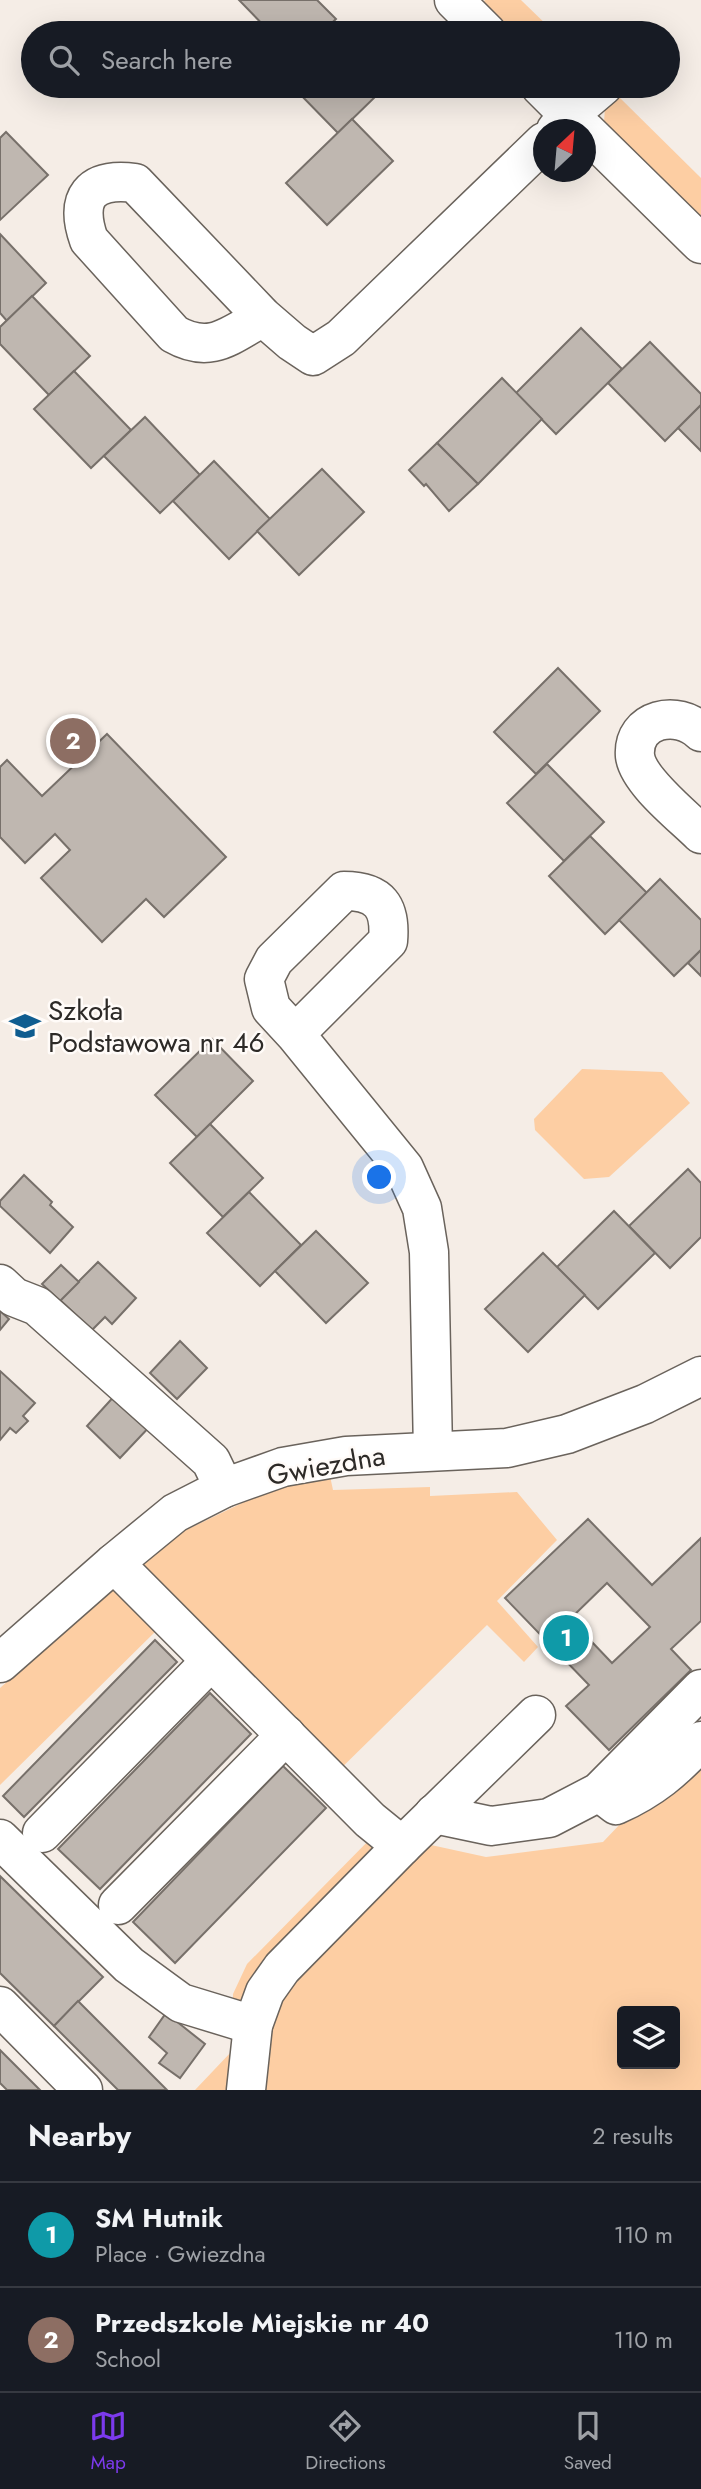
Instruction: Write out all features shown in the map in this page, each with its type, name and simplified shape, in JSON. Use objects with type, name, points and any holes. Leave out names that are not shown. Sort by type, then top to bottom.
[{"type":"street","points":[[454,0],[475,21]]},
{"type":"street","points":[[550,98],[568,119]]},
{"type":"street","points":[[579,119],[594,98]]},
{"type":"street","points":[[596,146],[701,244]]},
{"type":"street","points":[[264,317],[211,344],[189,342],[174,334],[89,240],[82,221],[82,206],[90,193],[99,186],[118,181],[135,183],[264,317],[292,342],[313,356],[341,338],[533,153]]},
{"type":"street","points":[[701,732],[694,725],[670,717],[655,721],[638,737],[635,756],[642,776],[701,834]]},
{"type":"street","points":[[295,1034],[404,1168],[422,1208],[429,1252],[433,1451]]},
{"type":"street","points":[[0,1284],[14,1297],[37,1306],[178,1430],[211,1461],[224,1488]]},
{"type":"street","name":"Gwiezdna","points":[[0,1663],[175,1513],[224,1488],[283,1466],[346,1455],[507,1448],[567,1434],[645,1405],[701,1376]]},
{"type":"street","points":[[114,1563],[370,1820],[402,1846]]},
{"type":"street","points":[[42,1833],[211,1662]]},
{"type":"street","points":[[433,1814],[491,1826],[549,1818],[599,1792],[701,1689]]},
{"type":"street","points":[[246,2090],[253,2025],[265,1992],[282,1968],[433,1814],[536,1715]]},
{"type":"street","points":[[118,1905],[286,1735]]},
{"type":"street","points":[[599,1792],[616,1805],[640,1794],[672,1772],[701,1741]]},
{"type":"street","points":[[0,1839],[129,1965],[181,2003],[253,2025]]},
{"type":"street","points":[[0,2006],[83,2090]]},
{"type":"shaded area","points":[[485,0],[521,0],[543,21],[501,21],[482,3]]},
{"type":"shaded area","points":[[616,98],[620,98],[701,178],[701,217],[604,122],[605,108]]},
{"type":"shaded area","points":[[582,1069],[662,1072],[690,1103],[609,1177],[584,1179],[535,1130],[534,1119]]},
{"type":"shaded area","points":[[330,1476],[333,1490],[430,1487],[430,1496],[517,1492],[557,1540],[497,1601],[538,1647],[524,1662],[487,1625],[324,1785],[160,1627],[0,1785],[0,1688],[147,1557],[182,1532],[267,1491]]},
{"type":"shaded area","points":[[701,1739],[701,2090],[195,2090],[232,2051],[233,1994],[247,1964],[376,1833],[486,1857],[603,1842]]},
{"type":"building","points":[[239,0],[317,0],[336,19],[334,21],[259,21]]},
{"type":"building","points":[[304,98],[374,98],[338,133]]},
{"type":"building","points":[[352,119],[393,161],[327,225],[286,183]]},
{"type":"building","points":[[6,132],[48,175],[0,220],[0,138]]},
{"type":"building","points":[[0,234],[46,283],[7,321],[0,313]]},
{"type":"building","points":[[32,296],[90,356],[49,395],[0,344],[0,327]]},
{"type":"building","points":[[581,328],[622,369],[556,434],[516,393]]},
{"type":"building","points":[[650,342],[701,394],[701,405],[665,441],[608,383]]},
{"type":"building","points":[[74,371],[131,430],[91,468],[34,409]]},
{"type":"building","points":[[502,378],[542,419],[478,484],[437,443]]},
{"type":"building","points":[[701,405],[701,451],[678,428]]},
{"type":"building","points":[[145,417],[200,475],[160,513],[104,456]]},
{"type":"building","points":[[437,443],[478,484],[449,511],[426,484],[424,486],[409,470]]},
{"type":"building","points":[[214,461],[270,519],[229,559],[173,501]]},
{"type":"building","points":[[322,469],[364,512],[299,575],[257,531]]},
{"type":"building","points":[[558,668],[600,711],[536,774],[494,732]]},
{"type":"building","points":[[107,734],[226,857],[164,917],[146,899],[102,942],[41,878],[70,850],[55,834],[25,863],[0,837],[0,767],[7,760],[42,796]]},
{"type":"building","points":[[547,764],[604,822],[564,861],[507,803]]},
{"type":"building","points":[[590,836],[647,893],[605,934],[549,876]]},
{"type":"building","points":[[660,879],[701,920],[701,950],[674,976],[619,920]]},
{"type":"building","points":[[701,950],[701,976],[688,963]]},
{"type":"building","points":[[212,1039],[253,1081],[197,1137],[155,1095]]},
{"type":"building","points":[[210,1124],[263,1178],[223,1217],[170,1163]]},
{"type":"building","points":[[688,1169],[701,1183],[701,1237],[670,1268],[629,1226]]},
{"type":"building","points":[[24,1175],[73,1227],[50,1253],[0,1206],[0,1201]]},
{"type":"building","points":[[249,1192],[301,1245],[260,1286],[207,1233]]},
{"type":"building","points":[[614,1211],[655,1253],[598,1309],[557,1267]]},
{"type":"building","points":[[316,1231],[368,1283],[326,1323],[275,1271]]},
{"type":"building","points":[[543,1253],[585,1295],[528,1352],[485,1309]]},
{"type":"building","points":[[98,1262],[136,1298],[112,1324],[105,1317],[92,1330],[60,1300]]},
{"type":"building","points":[[61,1265],[79,1282],[60,1301],[42,1284]]},
{"type":"building","points":[[0,1311],[9,1319],[0,1330]]},
{"type":"building","points":[[180,1341],[207,1368],[177,1399],[150,1373]]},
{"type":"building","points":[[0,1371],[35,1403],[23,1416],[28,1421],[16,1433],[10,1428],[0,1440]]},
{"type":"building","points":[[118,1392],[153,1423],[120,1458],[87,1426]]},
{"type":"building","points":[[588,1519],[652,1585],[701,1538],[701,1621],[671,1649],[691,1670],[609,1750],[566,1706],[589,1685],[505,1598]],"holes":[[[607,1583],[650,1627],[612,1663],[570,1619]]]},
{"type":"building","points":[[155,1640],[177,1662],[24,1817],[3,1796]]},
{"type":"building","points":[[210,1693],[251,1734],[100,1889],[58,1849]]},
{"type":"building","points":[[283,1766],[326,1808],[175,1963],[133,1922]]},
{"type":"building","points":[[0,1876],[103,1977],[54,2026],[0,1973]]},
{"type":"building","points":[[78,2001],[167,2090],[118,2090],[54,2026]]},
{"type":"building","points":[[166,2013],[205,2044],[180,2078],[159,2063],[167,2053],[149,2037]]},
{"type":"building","points":[[0,2050],[40,2090],[7,2090],[0,2083]]},
{"type":"place","name":"Przedszkole Miejskie nr 40","points":[[73,741]]},
{"type":"place","name":"Szkoła Podstawowa nr 46","points":[[25,1026]]},
{"type":"place","name":"SM Hutnik","points":[[566,1638]]}]
